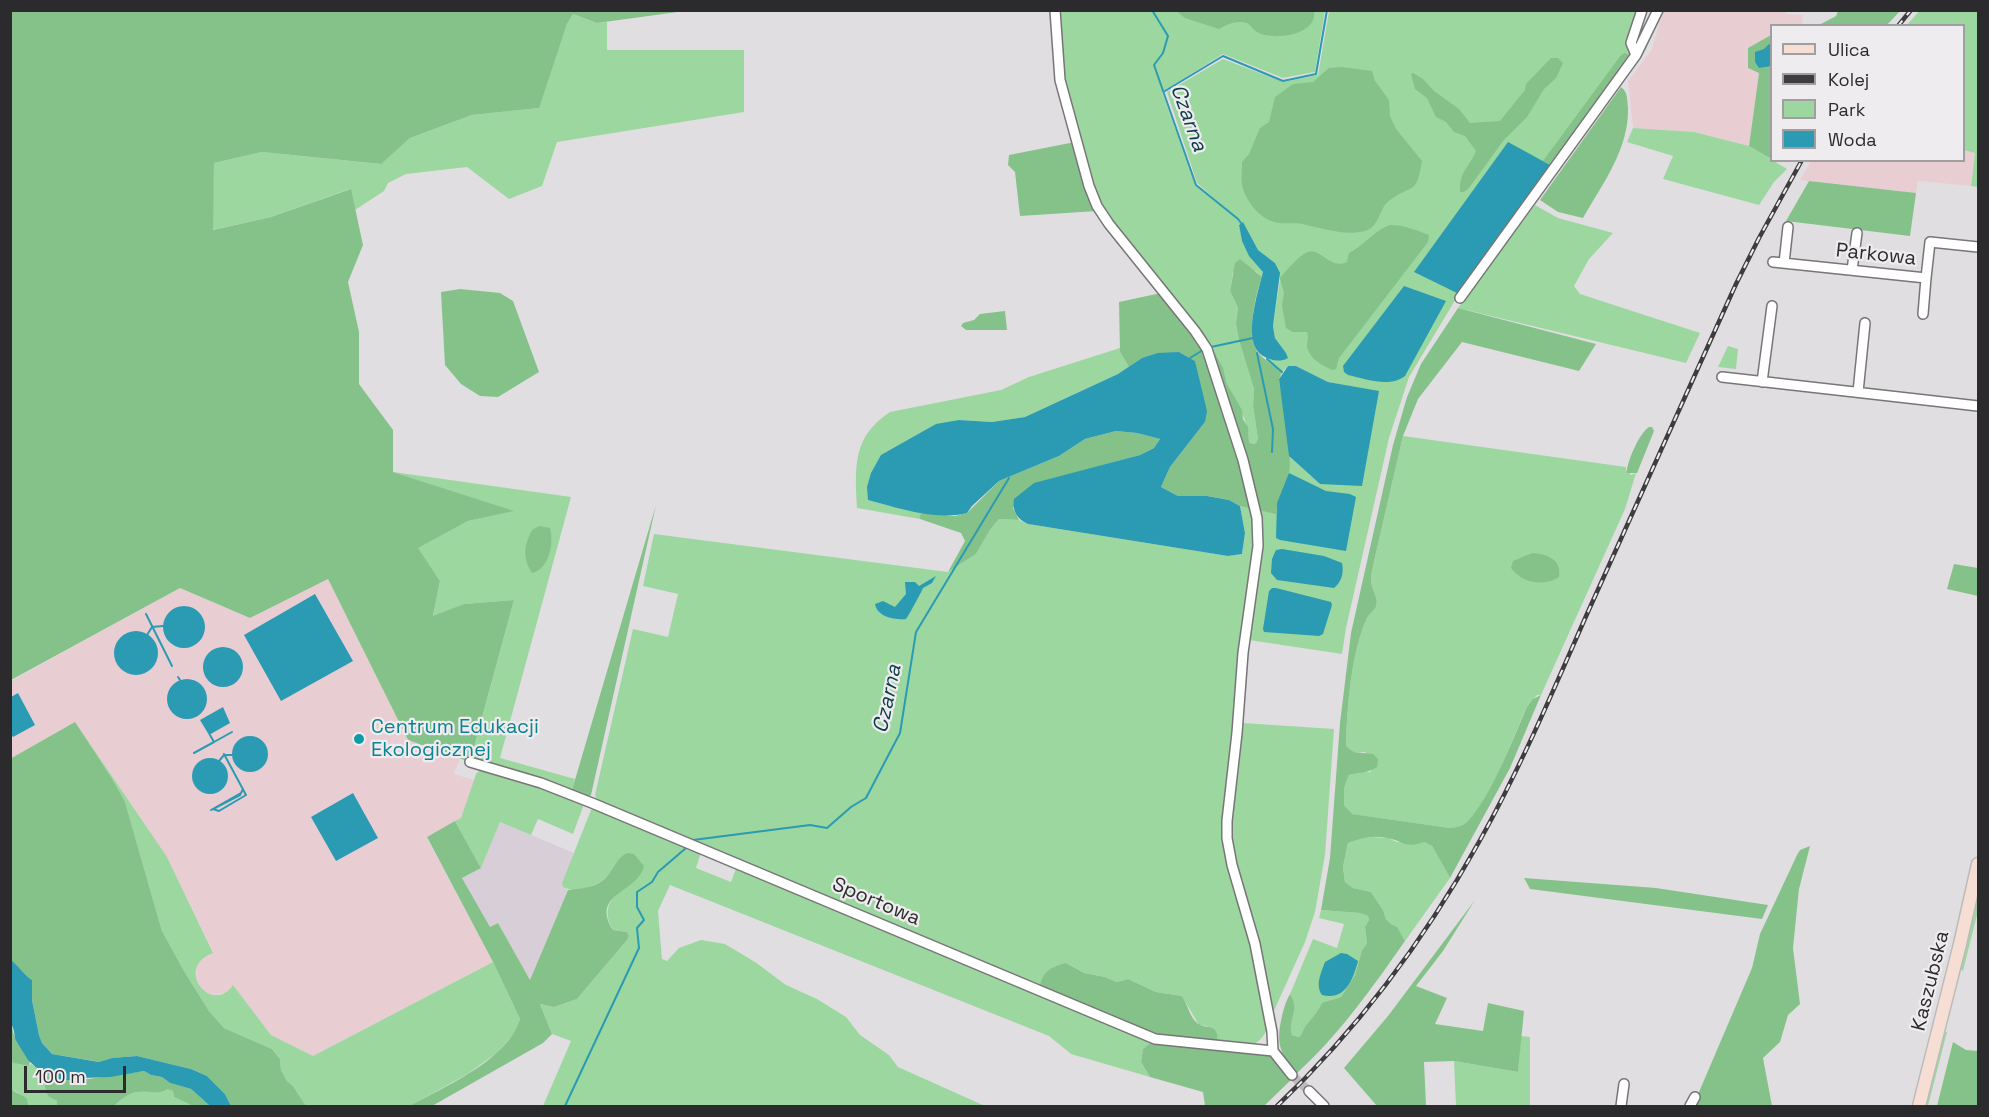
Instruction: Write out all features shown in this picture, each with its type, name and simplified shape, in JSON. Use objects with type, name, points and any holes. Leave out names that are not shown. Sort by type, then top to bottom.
[{"type":"main road","name":"Kaszubska","points":[[1919,1107],[1978,866]]},
{"type":"street","points":[[1055,10],[1060,80],[1089,186],[1097,206],[1109,224],[1208,349],[1243,460],[1257,518],[1258,546],[1243,653],[1227,838],[1232,865],[1255,944],[1272,1032],[1273,1051],[1292,1075]]},
{"type":"street","points":[[1636,55],[1631,43],[1641,10]]},
{"type":"street","points":[[1460,298],[1636,55],[1658,10]]},
{"type":"street","points":[[1784,263],[1788,227]]},
{"type":"street","points":[[1852,270],[1857,233]]},
{"type":"street","name":"Parkowa","points":[[1773,262],[1926,278],[1930,242],[1978,247]]},
{"type":"street","points":[[1923,314],[1926,278]]},
{"type":"street","points":[[1762,382],[1772,306]]},
{"type":"street","points":[[1858,392],[1865,323]]},
{"type":"street","points":[[1722,377],[1978,406]]},
{"type":"street","name":"Sportowa","points":[[470,762],[541,783],[592,803],[1155,1039],[1273,1051]]},
{"type":"street","points":[[1621,1107],[1624,1084]]},
{"type":"street","points":[[1309,1091],[1324,1107]]},
{"type":"shaded area","points":[[1784,10],[1787,14],[1803,15],[1802,24],[1770,24],[1770,36],[1748,48],[1759,73],[1749,146],[1694,132],[1633,128],[1628,81],[1652,49],[1663,11]]},
{"type":"shaded area","points":[[1965,150],[1975,152],[1971,186],[1918,181],[1916,193],[1800,180],[1810,162],[1965,162]]},
{"type":"shaded area","points":[[328,579],[408,740],[461,756],[454,774],[474,780],[461,818],[427,838],[493,962],[313,1056],[271,1035],[233,985],[227,992],[215,995],[201,988],[196,978],[197,966],[204,957],[213,952],[167,857],[11,759],[11,681],[180,588],[250,618]]},
{"type":"shaded area","points":[[500,822],[574,853],[563,887],[568,890],[530,980],[498,923],[490,927],[462,878],[481,868]]},
{"type":"green space","points":[[1838,10],[1900,11],[1888,24],[1821,24],[1836,16]]},
{"type":"green space","points":[[1920,10],[1978,11],[1978,187],[1971,186],[1975,153],[1965,150],[1965,24],[1908,24]]},
{"type":"green space","points":[[11,11],[685,11],[597,23],[573,14],[567,24],[539,108],[472,115],[410,138],[381,164],[262,152],[214,163],[213,230],[271,217],[351,189],[363,245],[348,282],[359,332],[359,384],[393,430],[393,472],[514,511],[468,521],[418,548],[440,581],[433,616],[464,604],[514,600],[470,762],[408,740],[328,579],[250,618],[180,588],[11,680]]},
{"type":"green space","points":[[1058,11],[1325,11],[1315,72],[1283,78],[1223,54],[1162,92],[1195,184],[1239,221],[1197,183],[1167,92],[1223,59],[1283,82],[1318,75],[1329,11],[1639,11],[1627,46],[1631,56],[1457,297],[1409,377],[1389,438],[1342,654],[1249,640],[1262,536],[1257,510],[1276,513],[1277,503],[1289,473],[1289,456],[1320,484],[1379,392],[1328,382],[1296,366],[1288,366],[1282,372],[1267,359],[1277,360],[1286,353],[1275,338],[1273,326],[1280,278],[1275,263],[1258,250],[1242,222],[1239,225],[1242,241],[1263,272],[1262,277],[1256,271],[1233,272],[1230,291],[1238,308],[1236,323],[1254,389],[1253,406],[1258,439],[1253,444],[1249,442],[1247,426],[1227,384],[1222,367],[1209,344],[1100,205],[1091,185],[1063,75]]},
{"type":"green space","points":[[1176,11],[1314,11],[1309,26],[1302,31],[1273,36],[1257,32],[1243,22],[1232,23],[1219,29],[1185,18]]},
{"type":"green space","points":[[573,14],[597,23],[607,22],[607,50],[744,50],[744,112],[557,142],[542,186],[509,199],[467,167],[406,174],[388,183],[384,191],[355,210],[350,189],[271,217],[212,230],[214,163],[262,152],[380,164],[410,138],[472,115],[538,108],[567,24]]},
{"type":"green space","points":[[1770,36],[1770,158],[1749,146],[1759,73],[1748,68],[1748,48]]},
{"type":"green space","points":[[1625,53],[1631,56],[1553,166],[1543,161],[1621,55]]},
{"type":"green space","points":[[1551,58],[1558,58],[1563,63],[1556,78],[1544,89],[1527,117],[1503,141],[1469,188],[1460,192],[1461,179],[1476,151],[1465,136],[1454,132],[1446,122],[1436,117],[1427,98],[1415,89],[1411,74],[1423,79],[1434,91],[1459,109],[1470,123],[1500,121],[1525,90],[1526,84]]},
{"type":"green space","points":[[1342,67],[1372,71],[1375,81],[1389,100],[1390,116],[1396,129],[1422,161],[1416,184],[1386,203],[1374,225],[1365,231],[1343,232],[1266,219],[1255,210],[1244,191],[1242,162],[1249,154],[1260,128],[1269,122],[1275,97],[1293,84],[1313,82],[1329,68]]},
{"type":"green space","points":[[1621,87],[1627,96],[1627,123],[1619,152],[1606,179],[1583,218],[1558,212],[1540,200]]},
{"type":"green space","points":[[1633,128],[1694,132],[1749,146],[1770,159],[1770,162],[1775,162],[1787,169],[1774,182],[1759,205],[1663,179],[1673,156],[1627,142]]},
{"type":"green space","points":[[1075,142],[1097,211],[1020,216],[1015,172],[1008,165],[1009,155]]},
{"type":"green space","points":[[1809,181],[1916,193],[1910,236],[1786,221]]},
{"type":"green space","points":[[1535,205],[1558,218],[1613,233],[1589,259],[1574,286],[1580,294],[1700,333],[1686,363],[1458,308]]},
{"type":"green space","points":[[1390,225],[1429,235],[1428,242],[1339,358],[1336,369],[1332,370],[1310,355],[1307,346],[1307,332],[1293,332],[1286,328],[1282,306],[1284,293],[1280,278],[1297,259],[1308,252],[1318,253],[1336,263],[1347,262],[1349,253]]},
{"type":"green space","points":[[1240,259],[1262,277],[1253,314],[1254,343],[1258,353],[1282,372],[1279,379],[1290,464],[1288,478],[1276,514],[1240,506],[1229,500],[1207,496],[1178,496],[1161,487],[1170,467],[1205,422],[1195,361],[1179,352],[1142,358],[1129,367],[1120,352],[1119,302],[1161,293],[1204,333],[1223,368],[1227,384],[1242,410],[1243,419],[1248,427],[1249,442],[1256,443],[1258,439],[1253,406],[1254,389],[1239,339],[1236,323],[1238,308],[1230,291],[1235,263]]},
{"type":"green space","points":[[460,289],[500,293],[513,301],[539,372],[498,397],[480,396],[461,384],[445,365],[441,292]]},
{"type":"green space","points":[[1458,308],[1596,344],[1579,371],[1462,342],[1418,399],[1403,436],[1372,573],[1371,583],[1377,604],[1367,618],[1357,647],[1349,698],[1346,746],[1354,752],[1373,754],[1378,759],[1377,767],[1349,775],[1344,788],[1344,805],[1352,814],[1450,828],[1464,824],[1485,797],[1527,707],[1533,699],[1541,695],[1510,768],[1450,878],[1432,846],[1424,842],[1408,845],[1393,839],[1377,837],[1362,838],[1348,843],[1343,867],[1345,882],[1353,888],[1371,892],[1386,919],[1397,927],[1405,941],[1341,1027],[1296,1074],[1283,1055],[1279,1036],[1285,1004],[1290,994],[1294,1005],[1292,1035],[1299,1037],[1322,1003],[1341,997],[1355,975],[1362,950],[1367,943],[1365,927],[1369,920],[1368,916],[1360,913],[1321,910],[1330,858],[1340,723],[1351,633],[1393,445],[1407,397],[1421,364]]},
{"type":"green space","points":[[1005,311],[1007,330],[966,330],[961,326],[963,323],[974,320],[980,314]]},
{"type":"green space","points":[[1728,346],[1738,349],[1736,369],[1718,367]]},
{"type":"green space","points":[[1120,348],[1129,367],[1025,417],[992,422],[959,420],[868,500],[922,513],[919,516],[920,519],[857,508],[858,454],[869,432],[890,412],[1001,390],[1029,377]]},
{"type":"green space","points":[[1649,427],[1652,427],[1654,431],[1637,473],[1627,473],[1634,448]]},
{"type":"green space","points":[[1116,431],[1160,439],[1154,448],[1140,455],[1034,484],[1013,508],[1019,520],[999,519],[976,554],[948,572],[965,541],[961,533],[920,519],[919,516],[922,513],[955,516],[967,513],[999,481],[1059,456],[1085,439]]},
{"type":"green space","points":[[1403,436],[1626,467],[1631,475],[1636,473],[1625,509],[1541,695],[1537,695],[1527,707],[1501,767],[1477,810],[1464,824],[1450,828],[1351,814],[1344,805],[1344,788],[1349,775],[1360,771],[1371,772],[1365,752],[1354,752],[1346,746],[1349,698],[1357,647],[1367,618],[1377,604],[1371,583],[1372,573]]},
{"type":"green space","points":[[393,472],[571,497],[500,758],[575,779],[572,790],[471,759],[514,600],[464,604],[433,617],[440,581],[417,548],[468,521],[512,511]]},
{"type":"green space","points":[[656,505],[591,795],[588,797],[572,790]]},
{"type":"green space","points":[[1240,506],[1252,508],[1256,537],[1224,832],[1253,947],[1269,1024],[1265,1033],[1255,1043],[1242,1045],[1218,1042],[1218,1037],[1207,1026],[1199,1025],[1182,996],[1156,992],[1128,979],[1117,982],[1084,973],[1066,963],[1046,973],[1040,986],[598,801],[595,795],[633,629],[668,637],[678,594],[643,586],[654,534],[948,572],[976,554],[999,519],[1019,520],[1028,524],[1228,556],[1242,554],[1245,533]]},
{"type":"green space","points":[[539,526],[550,528],[551,547],[547,561],[532,573],[525,557],[526,546],[532,530]]},
{"type":"green space","points":[[1532,553],[1553,559],[1558,566],[1559,577],[1546,582],[1533,582],[1521,577],[1511,568],[1513,561]]},
{"type":"green space","points":[[1954,564],[1978,568],[1978,596],[1947,589]]},
{"type":"green space","points":[[75,722],[167,857],[213,953],[202,960],[196,969],[196,978],[207,992],[215,995],[224,993],[233,985],[271,1035],[313,1056],[493,962],[520,1019],[517,1030],[498,1052],[469,1073],[410,1106],[306,1106],[287,1081],[281,1070],[280,1059],[272,1049],[224,1028],[209,1011],[184,971],[162,931],[125,802]]},
{"type":"green space","points":[[75,722],[125,802],[162,931],[184,971],[209,1011],[224,1028],[272,1049],[280,1059],[281,1070],[287,1081],[306,1106],[231,1106],[225,1094],[207,1076],[191,1069],[137,1056],[112,1058],[100,1062],[52,1054],[42,1043],[32,1000],[32,980],[11,960],[10,759]]},
{"type":"green space","points":[[1243,723],[1334,729],[1325,855],[1315,912],[1305,942],[1273,1013],[1261,956],[1234,859],[1230,831]]},
{"type":"green space","points":[[479,771],[486,771],[550,790],[582,803],[583,807],[573,834],[538,819],[531,835],[500,822],[481,868],[455,821],[461,818]]},
{"type":"green space","points":[[598,808],[701,852],[696,868],[731,882],[737,866],[1155,1039],[1143,1049],[1141,1062],[1150,1077],[1071,1054],[1049,1036],[670,885],[658,911],[662,959],[667,961],[679,948],[701,940],[725,944],[786,985],[817,999],[846,1017],[860,1035],[889,1055],[898,1067],[985,1106],[543,1106],[571,1041],[552,1034],[540,1004],[554,1007],[577,999],[629,936],[627,932],[613,930],[608,918],[610,902],[624,889],[610,873],[589,888],[569,889],[563,887],[562,883],[591,810]]},
{"type":"green space","points":[[455,821],[481,868],[462,878],[490,927],[498,923],[530,980],[568,890],[592,886],[602,881],[627,853],[634,854],[644,866],[633,883],[617,895],[607,908],[607,918],[613,930],[627,932],[629,936],[627,940],[577,999],[554,1007],[540,1004],[552,1034],[543,1043],[432,1106],[410,1106],[489,1059],[503,1047],[513,1034],[520,1019],[493,962],[427,837]]},
{"type":"green space","points":[[1360,838],[1388,838],[1397,842],[1424,842],[1432,846],[1450,878],[1405,941],[1397,928],[1386,919],[1371,892],[1353,888],[1345,882],[1343,867],[1348,843]]},
{"type":"green space","points":[[1810,846],[1799,889],[1793,948],[1800,1004],[1788,1015],[1780,1042],[1763,1058],[1772,1106],[1693,1106],[1752,968],[1760,934],[1797,855],[1800,850]]},
{"type":"green space","points":[[1524,878],[1656,888],[1768,905],[1762,919],[1530,889]]},
{"type":"green space","points":[[1978,885],[1978,911],[1963,971],[1959,968]]},
{"type":"green space","points":[[1475,900],[1443,951],[1416,986],[1447,998],[1435,1024],[1483,1031],[1488,1003],[1524,1011],[1518,1072],[1454,1061],[1424,1062],[1426,1106],[1377,1106],[1344,1068],[1388,1016]]},
{"type":"green space","points":[[1321,910],[1361,913],[1368,916],[1369,920],[1365,927],[1367,943],[1362,950],[1355,975],[1341,997],[1331,1000],[1307,1024],[1299,1037],[1292,1035],[1289,1026],[1294,1010],[1290,994],[1313,939],[1337,948],[1344,924],[1319,918]]},
{"type":"green space","points":[[1066,963],[1084,973],[1117,982],[1128,979],[1156,992],[1182,996],[1196,1022],[1216,1031],[1218,1042],[1161,1036],[1040,986],[1043,976],[1049,970]]},
{"type":"green space","points":[[10,1020],[15,1039],[30,1061],[29,1066],[13,1063]]},
{"type":"green space","points":[[1943,1032],[1947,1032],[1928,1106],[1923,1106]]},
{"type":"green space","points":[[1521,1036],[1530,1037],[1530,1106],[1456,1106],[1454,1061],[1518,1072]]},
{"type":"green space","points":[[1155,1039],[1273,1051],[1294,1077],[1264,1106],[1205,1106],[1203,1092],[1150,1077],[1141,1062],[1143,1049]]},
{"type":"green space","points":[[1953,1042],[1966,1050],[1978,1051],[1978,1106],[1937,1106]]},
{"type":"green space","points":[[10,1058],[14,1063],[28,1066],[31,1064],[48,1075],[46,1090],[57,1101],[57,1106],[28,1106],[28,1101],[11,1088]]},
{"type":"green space","points":[[144,1071],[162,1077],[170,1083],[191,1089],[210,1106],[193,1106],[174,1097],[173,1091],[168,1089],[132,1093],[114,1106],[57,1106],[57,1101],[48,1096],[44,1083],[48,1075],[88,1079]]},
{"type":"green space","points":[[10,1088],[27,1099],[28,1106],[11,1106]]},
{"type":"green space","points":[[168,1088],[173,1091],[174,1097],[193,1106],[114,1106],[132,1093],[157,1092]]},
{"type":"water","points":[[1770,44],[1770,66],[1759,68],[1755,62],[1755,52]]},
{"type":"water","points":[[1508,142],[1550,165],[1457,293],[1414,272]]},
{"type":"water","points":[[1243,222],[1258,250],[1275,263],[1280,273],[1273,326],[1275,338],[1288,358],[1285,359],[1267,358],[1258,351],[1253,342],[1253,318],[1263,272],[1249,256],[1242,241],[1239,225]]},
{"type":"water","points":[[1404,286],[1446,301],[1405,376],[1399,380],[1385,382],[1348,375],[1344,372],[1343,366]]},
{"type":"water","points":[[1179,352],[1195,361],[1207,411],[1205,422],[1170,467],[1161,487],[1178,496],[1207,496],[1229,500],[1240,506],[1245,533],[1242,554],[1228,556],[1028,524],[1016,514],[1014,499],[1034,483],[1140,455],[1154,448],[1160,439],[1137,433],[1116,431],[1085,439],[1059,456],[999,481],[967,513],[930,515],[868,500],[867,487],[871,473],[881,455],[936,424],[959,420],[992,422],[1025,417],[1118,374],[1142,358],[1158,353]]},
{"type":"water","points":[[1288,366],[1296,366],[1328,382],[1379,391],[1362,486],[1320,484],[1289,456],[1279,379]]},
{"type":"water","points":[[1289,473],[1326,491],[1356,497],[1346,551],[1276,538],[1277,503]]},
{"type":"water","points":[[1276,550],[1324,556],[1342,563],[1341,580],[1334,588],[1277,580],[1271,573],[1272,559]]},
{"type":"water","points":[[936,576],[932,583],[923,588],[906,619],[887,617],[876,608],[875,604],[883,601],[895,607],[906,594],[905,582],[915,582],[919,586]]},
{"type":"water","points":[[1272,588],[1331,602],[1323,634],[1319,636],[1264,632],[1269,591]]},
{"type":"water","points":[[315,594],[353,661],[281,701],[244,635]]},
{"type":"water","points":[[184,606],[192,607],[199,612],[204,619],[204,635],[199,642],[192,647],[184,648],[176,647],[169,642],[164,635],[163,627],[164,619],[169,612],[176,607]]},
{"type":"water","points":[[136,631],[151,638],[158,653],[151,668],[136,675],[121,668],[114,653],[121,638]]},
{"type":"water","points":[[223,647],[237,653],[243,667],[237,681],[223,687],[209,681],[203,667],[209,653]]},
{"type":"water","points":[[187,679],[201,685],[207,699],[201,713],[187,719],[173,713],[167,699],[173,685]]},
{"type":"water","points":[[18,693],[35,725],[13,737],[11,734],[11,697]]},
{"type":"water","points":[[223,707],[230,723],[209,735],[200,720]]},
{"type":"water","points":[[250,736],[263,741],[268,754],[263,767],[250,772],[237,767],[232,754],[237,741]]},
{"type":"water","points":[[210,758],[223,763],[228,776],[223,789],[210,794],[197,789],[192,776],[197,763]]},
{"type":"water","points":[[353,793],[378,838],[336,861],[311,817]]},
{"type":"water","points":[[1341,953],[1358,961],[1354,975],[1342,992],[1337,995],[1322,995],[1319,983],[1325,962]]},
{"type":"water","points":[[11,960],[32,980],[32,1000],[39,1035],[42,1043],[52,1054],[99,1062],[112,1058],[137,1056],[191,1069],[207,1076],[225,1094],[231,1106],[210,1106],[191,1089],[170,1083],[162,1077],[144,1071],[110,1077],[82,1078],[78,1081],[73,1077],[70,1080],[62,1080],[40,1071],[28,1060],[15,1039],[10,1020]]},
{"type":"waterway","name":"Czarna","points":[[1152,10],[1168,36],[1163,53],[1154,65],[1196,185],[1241,223]]},
{"type":"waterway","points":[[1165,91],[1223,56],[1283,81],[1316,74],[1327,10]]},
{"type":"waterway","name":"Czarna","points":[[1211,347],[1253,338]]},
{"type":"waterway","name":"Czarna","points":[[1190,358],[1203,350]]},
{"type":"waterway","name":"Czarna","points":[[1257,353],[1273,429],[1272,452]]},
{"type":"waterway","points":[[1267,359],[1282,372]]},
{"type":"waterway","name":"Czarna","points":[[693,840],[810,825],[827,828],[851,807],[866,798],[900,733],[916,632],[1009,478]]},
{"type":"waterway","points":[[146,614],[172,666]]},
{"type":"waterway","points":[[147,635],[152,627],[163,626]]},
{"type":"waterway","points":[[214,742],[232,732]]},
{"type":"waterway","points":[[194,753],[214,742],[210,735]]},
{"type":"waterway","points":[[213,809],[219,811],[246,795],[224,754]]},
{"type":"waterway","points":[[219,761],[224,755],[232,755]]},
{"type":"waterway","points":[[215,808],[240,795],[243,789]]},
{"type":"waterway","points":[[211,810],[241,793]]},
{"type":"waterway","name":"Czarna","points":[[565,1106],[639,948],[637,928],[644,920],[637,907],[637,892],[652,882],[658,872],[686,848]]},
{"type":"tunnel","points":[[1292,1075],[1309,1091]]},
{"type":"railway","points":[[1900,24],[1911,10]]},
{"type":"railway","points":[[1277,1106],[1335,1046],[1388,982],[1436,913],[1479,842],[1536,730],[1736,284],[1801,162]]},
{"type":"place","name":"Centrum Edukacji Ekologicznej","points":[[359,739]]}]
